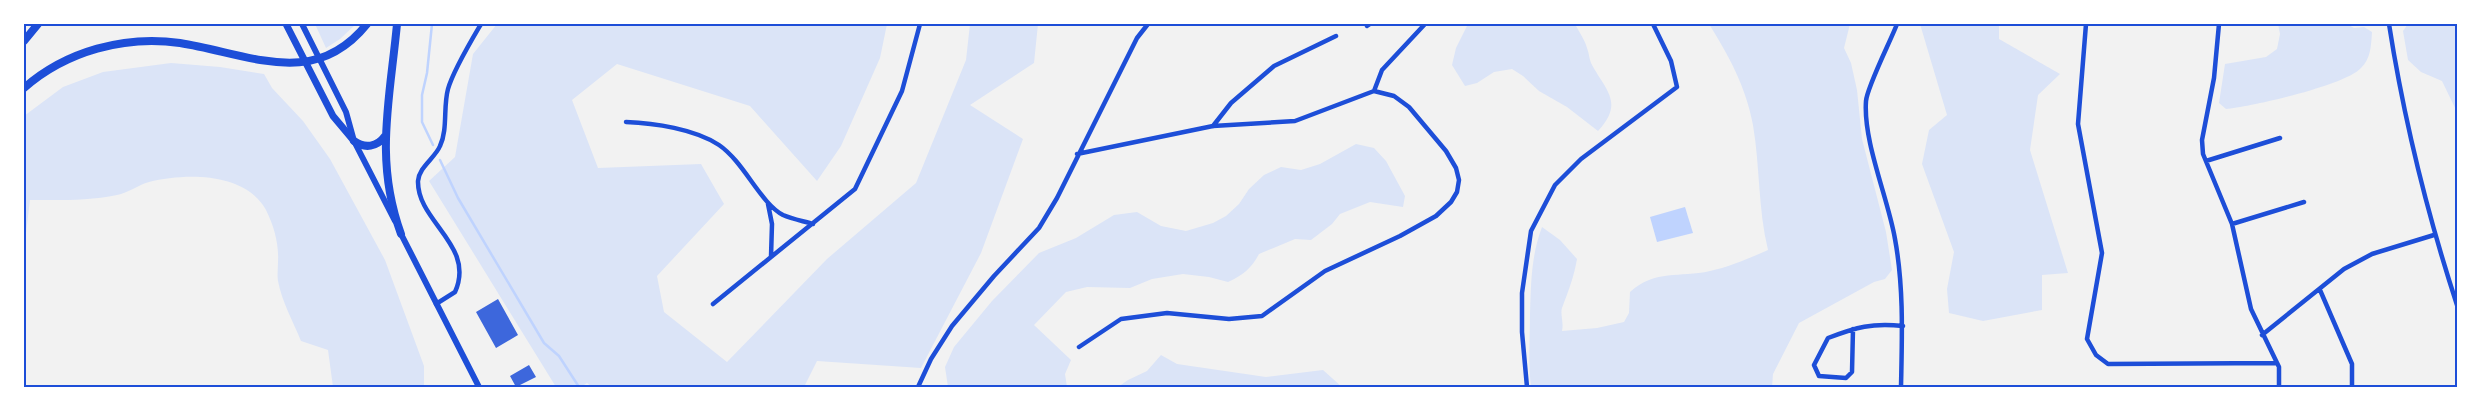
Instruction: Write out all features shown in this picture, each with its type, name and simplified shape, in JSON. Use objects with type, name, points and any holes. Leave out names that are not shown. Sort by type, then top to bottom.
[{"type":"highway","points":[[24,41],[38,24]]},
{"type":"highway","points":[[24,88],[42,75],[77,55],[109,45],[129,42],[180,43],[258,59],[294,64],[314,62],[330,56],[347,46],[367,24]]},
{"type":"highway","points":[[397,24],[385,136],[389,192],[401,234]]},
{"type":"highway","points":[[354,141],[369,146],[378,143],[385,136]]},
{"type":"main road","points":[[286,24],[333,116],[354,141]]},
{"type":"main road","points":[[302,24],[346,112],[354,141],[479,387]]},
{"type":"street","points":[[436,304],[455,292],[461,273],[459,259],[420,196],[418,181],[421,172],[441,145],[448,88],[480,24]]},
{"type":"street","points":[[713,304],[856,189],[902,91],[920,24]]},
{"type":"street","points":[[918,387],[931,359],[952,326],[994,276],[1039,228],[1057,198],[1077,154],[1137,38],[1148,24]]},
{"type":"street","points":[[1374,91],[1382,70],[1425,24]]},
{"type":"street","points":[[1527,387],[1522,332],[1522,293],[1531,231],[1555,185],[1581,159],[1677,88],[1671,61],[1653,24]]},
{"type":"street","points":[[1898,24],[1866,100],[1868,132],[1895,237],[1900,268],[1903,326],[1901,387]]},
{"type":"street","points":[[2086,24],[2078,124],[2102,253],[2087,339],[2096,355],[2108,364],[2277,363]]},
{"type":"street","points":[[2219,24],[2214,78],[2202,140],[2203,154],[2232,224],[2251,309],[2277,363],[2279,387]]},
{"type":"street","points":[[2389,24],[2400,99],[2434,235],[2457,305]]},
{"type":"street","points":[[1213,126],[1231,103],[1274,66],[1336,36]]},
{"type":"street","points":[[1077,154],[1213,126],[1295,121],[1374,91],[1394,96],[1409,107],[1428,127],[1456,168],[1459,180],[1457,192],[1445,209],[1400,236],[1325,271],[1262,316],[1229,319],[1167,313],[1121,319],[1079,348]]},
{"type":"street","points":[[626,122],[650,123],[687,132],[718,144],[736,160],[768,203],[783,215],[813,224]]},
{"type":"street","points":[[2206,161],[2280,138]]},
{"type":"street","points":[[2232,224],[2304,202]]},
{"type":"street","points":[[768,203],[772,224],[771,257]]},
{"type":"street","points":[[2262,335],[2344,269],[2372,254],[2434,235]]},
{"type":"street","points":[[2320,290],[2352,364],[2352,387]]},
{"type":"street","points":[[1852,328],[1852,372],[1846,378],[1819,376],[1814,365],[1828,338],[1852,328],[1876,324],[1903,326]]},
{"type":"shaded area","points":[[315,24],[356,24],[340,39],[326,48]]},
{"type":"shaded area","points":[[497,24],[887,24],[880,58],[841,146],[817,181],[750,106],[617,64],[572,100],[598,168],[701,164],[724,204],[657,276],[664,312],[727,362],[827,259],[916,183],[966,60],[970,24],[1038,24],[1034,63],[970,105],[1023,139],[981,253],[921,368],[817,361],[804,387],[592,387],[587,383],[581,387],[556,387],[429,181],[455,157],[473,54]]},
{"type":"shaded area","points":[[1468,24],[1575,24],[1585,42],[1591,63],[1610,96],[1610,112],[1606,121],[1598,131],[1567,107],[1539,91],[1523,76],[1512,69],[1494,72],[1477,83],[1465,86],[1452,65],[1456,48]]},
{"type":"shaded area","points":[[1709,24],[1850,24],[1844,48],[1851,63],[1857,90],[1862,139],[1886,232],[1892,270],[1885,279],[1874,282],[1799,323],[1773,374],[1772,387],[1531,387],[1529,350],[1531,281],[1538,238],[1542,227],[1560,240],[1577,259],[1573,278],[1562,308],[1562,331],[1597,328],[1624,322],[1629,313],[1630,292],[1649,280],[1717,269],[1768,250],[1762,219],[1755,140],[1750,111],[1736,72]]},
{"type":"shaded area","points":[[1920,24],[1999,24],[1999,39],[2060,74],[2038,95],[2030,150],[2068,273],[2042,275],[2042,310],[1983,321],[1949,313],[1947,289],[1954,252],[1922,164],[1929,130],[1947,115]]},
{"type":"shaded area","points":[[2278,24],[2347,24],[2354,28],[2364,27],[2372,32],[2369,56],[2361,68],[2352,75],[2337,81],[2276,100],[2226,109],[2219,103],[2225,64],[2266,57],[2277,49],[2280,34]]},
{"type":"shaded area","points":[[2408,24],[2457,24],[2457,112],[2442,81],[2421,72],[2408,60],[2403,31]]},
{"type":"shaded area","points":[[171,63],[220,67],[264,74],[272,88],[303,121],[330,159],[385,260],[424,366],[424,387],[333,387],[328,350],[301,341],[285,304],[278,281],[277,242],[266,210],[244,188],[230,182],[214,178],[180,177],[149,182],[121,194],[106,197],[74,200],[30,200],[24,249],[24,116],[63,87],[103,72]]},
{"type":"shaded area","points":[[1356,144],[1374,148],[1386,161],[1405,196],[1403,207],[1370,202],[1340,214],[1332,224],[1311,240],[1295,239],[1259,254],[1246,271],[1228,282],[1209,277],[1183,274],[1152,279],[1130,288],[1087,287],[1066,292],[1034,325],[1071,360],[1065,374],[1067,387],[948,387],[945,367],[954,347],[992,301],[1039,253],[1076,238],[1114,215],[1137,212],[1161,226],[1186,231],[1213,223],[1226,216],[1239,204],[1249,189],[1264,175],[1281,167],[1301,170],[1320,164]]},
{"type":"shaded area","points":[[1161,355],[1177,364],[1266,377],[1323,370],[1342,387],[1118,387],[1147,371]]},
{"type":"water","points":[[1685,207],[1693,233],[1657,242],[1650,217]]},
{"type":"building","points":[[498,299],[518,335],[496,348],[476,312]]},
{"type":"building","points":[[529,365],[536,377],[516,387],[510,376]]},
{"type":"waterway","points":[[432,24],[427,73],[422,95],[422,122],[433,145]]},
{"type":"waterway","points":[[440,160],[458,198],[544,343],[559,356],[579,387]]}]
